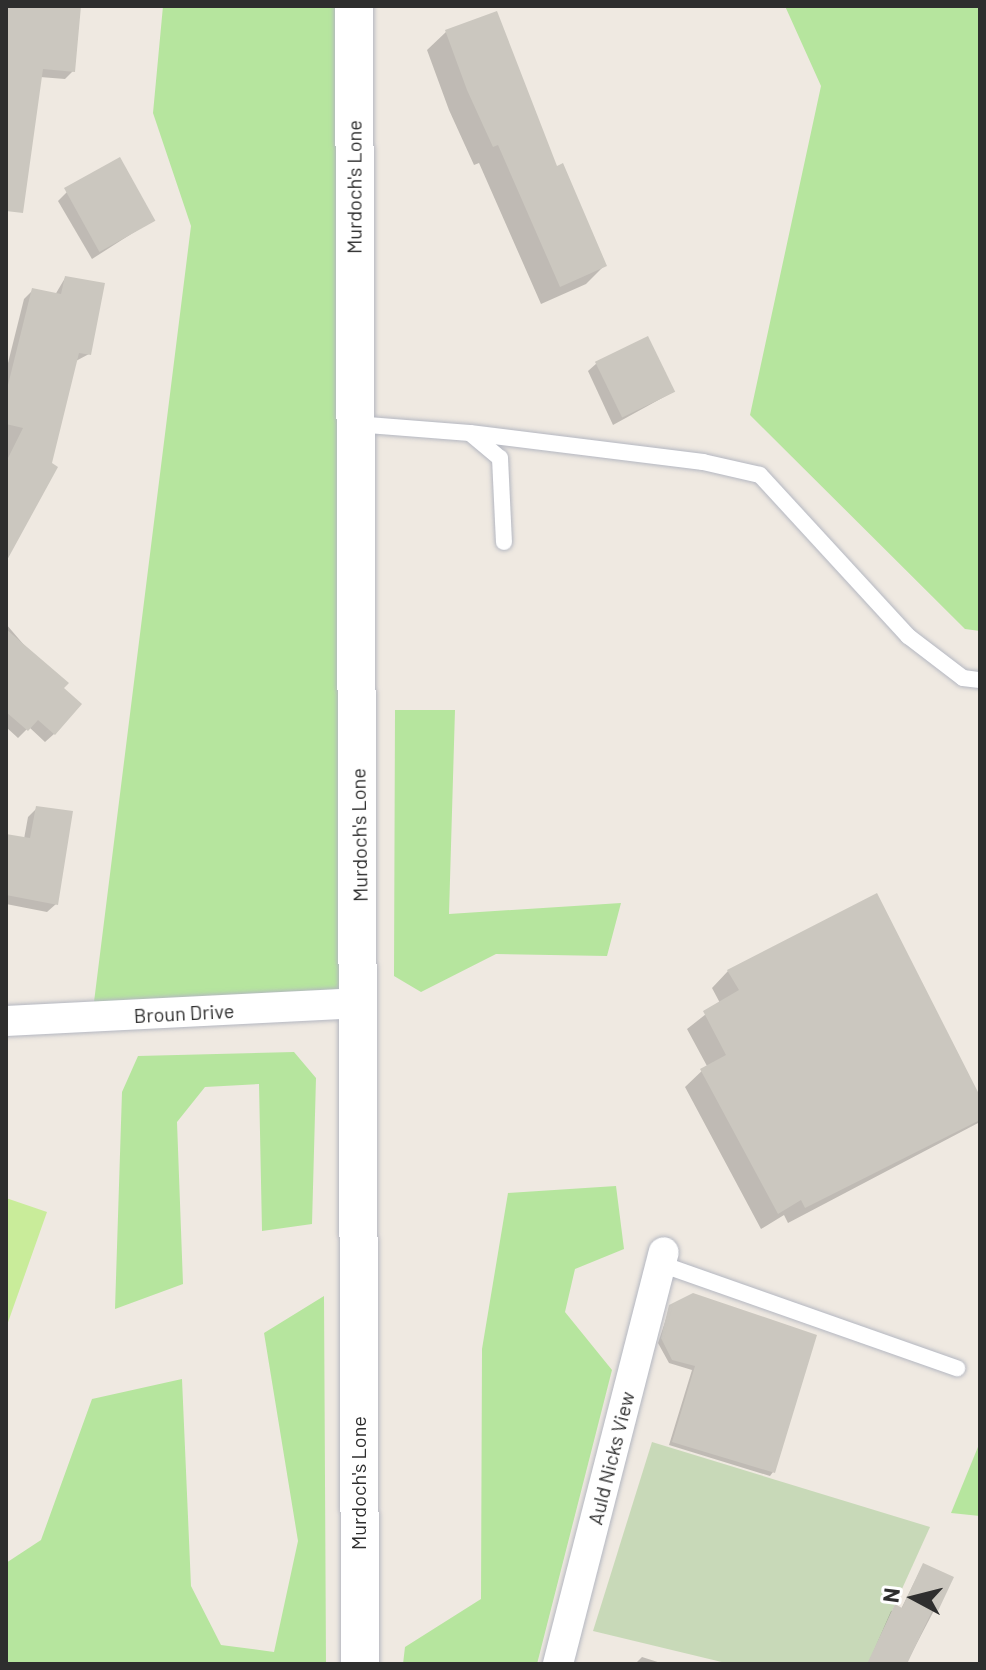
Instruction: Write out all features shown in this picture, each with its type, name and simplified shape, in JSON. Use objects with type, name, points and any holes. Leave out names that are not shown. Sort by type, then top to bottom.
[{"type":"street","name":"Murdoch's Lone","points":[[354,6],[361,1003],[360,1664]]},
{"type":"street","name":"Broun Drive","points":[[6,1021],[361,1003]]},
{"type":"street","name":"Auld Nicks View","points":[[558,1664],[662,1258]]},
{"type":"lane","points":[[355,424],[470,433],[703,462],[760,475],[908,636],[963,678],[980,680]]},
{"type":"lane","points":[[470,433],[500,458],[504,542]]},
{"type":"lane","points":[[662,1258],[957,1368]]},
{"type":"green space","points":[[163,6],[354,6],[361,1003],[92,1018],[191,226],[153,113]]},
{"type":"green space","points":[[785,6],[980,8],[980,631],[965,629],[750,415],[821,86]]},
{"type":"green space","points":[[395,710],[455,710],[449,914],[621,903],[607,956],[496,954],[421,992],[394,976]]},
{"type":"green space","points":[[294,1052],[316,1078],[312,1224],[262,1231],[259,1084],[205,1087],[177,1122],[183,1284],[115,1309],[122,1092],[138,1056]]},
{"type":"green space","points":[[616,1186],[624,1249],[575,1269],[565,1312],[612,1370],[537,1664],[403,1664],[405,1647],[481,1599],[482,1349],[508,1193]]},
{"type":"green space","points":[[6,1198],[47,1212],[6,1328]]},
{"type":"green space","points":[[324,1296],[326,1664],[6,1664],[6,1563],[41,1540],[92,1399],[182,1379],[191,1586],[221,1645],[274,1652],[298,1541],[264,1333]]},
{"type":"green space","points":[[652,1442],[930,1527],[868,1664],[730,1664],[593,1631]]},
{"type":"green space","points":[[980,1442],[980,1516],[951,1513]]},
{"type":"building","points":[[6,6],[81,6],[75,72],[43,69],[23,213],[6,211]]},
{"type":"building","points":[[497,11],[557,166],[563,163],[607,266],[560,287],[498,145],[493,147],[467,90],[445,30]]},
{"type":"building","points":[[120,157],[155,221],[99,252],[64,188]]},
{"type":"building","points":[[65,276],[105,283],[91,355],[79,353],[52,463],[58,467],[6,562],[6,462],[23,428],[6,424],[6,393],[32,288],[61,294]]},
{"type":"building","points":[[648,336],[675,392],[622,418],[595,362]]},
{"type":"building","points":[[6,629],[69,683],[64,688],[82,704],[55,735],[38,720],[28,731],[6,712]]},
{"type":"building","points":[[36,806],[73,811],[58,905],[6,895],[6,834],[30,838]]},
{"type":"building","points":[[877,893],[980,1096],[980,1120],[805,1208],[801,1200],[778,1214],[700,1069],[726,1055],[703,1011],[739,990],[727,970]]},
{"type":"building","points":[[693,1293],[817,1335],[775,1473],[672,1442],[695,1366],[672,1360],[661,1338],[669,1305]]},
{"type":"building","points":[[923,1563],[954,1577],[938,1611],[933,1609],[907,1664],[867,1664],[895,1604],[902,1608]]}]
